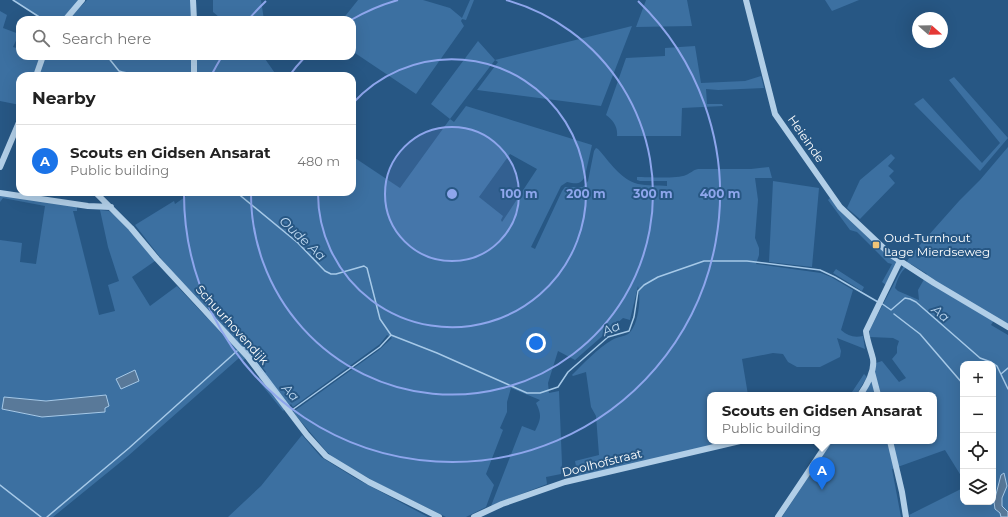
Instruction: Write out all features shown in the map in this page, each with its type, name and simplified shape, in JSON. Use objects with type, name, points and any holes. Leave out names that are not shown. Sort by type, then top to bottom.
[{"type":"street","points":[[68,16],[82,0]]},
{"type":"street","points":[[193,0],[194,16]]},
{"type":"street","name":"Heieinde","points":[[746,0],[775,114],[840,207],[900,261],[1008,327]]},
{"type":"street","points":[[37,72],[42,60]]},
{"type":"street","points":[[194,60],[194,72]]},
{"type":"street","points":[[0,167],[16,129]]},
{"type":"street","points":[[0,193],[16,195]]},
{"type":"street","points":[[20,196],[88,206],[111,207]]},
{"type":"street","name":"Schuurhovendijk","points":[[99,196],[131,228],[157,259],[247,356],[307,435],[323,452],[339,464],[369,482],[439,517]]},
{"type":"street","points":[[877,392],[872,372],[873,361],[867,341],[866,331],[900,261]]},
{"type":"street","points":[[862,392],[872,372]]},
{"type":"street","name":"Doolhofstraat","points":[[474,517],[502,504],[565,482],[727,444]]},
{"type":"street","points":[[778,517],[827,444]]},
{"type":"street","points":[[891,444],[902,492],[906,517]]},
{"type":"shaded area","points":[[13,0],[79,0],[65,16],[38,16]]},
{"type":"shaded area","points":[[87,0],[192,0],[192,16],[72,16]]},
{"type":"shaded area","points":[[213,0],[261,0],[263,16],[218,16],[213,12]]},
{"type":"shaded area","points":[[358,0],[423,0],[450,8],[462,18],[470,0],[474,0],[466,20],[462,19],[461,21],[464,26],[416,94],[356,54],[356,16],[345,16]]},
{"type":"shaded area","points":[[646,0],[687,0],[692,26],[636,27]]},
{"type":"shaded area","points":[[825,0],[859,0],[832,11]]},
{"type":"shaded area","points":[[0,11],[7,15],[3,28],[16,33],[16,40],[13,47],[16,48],[16,60],[40,60],[35,72],[16,72],[16,104],[0,101]]},
{"type":"shaded area","points":[[632,26],[601,106],[477,90],[498,62],[495,60]]},
{"type":"shaded area","points":[[478,41],[495,60],[450,119],[431,104]]},
{"type":"shaded area","points":[[695,46],[701,83],[745,81],[761,76],[764,88],[718,90],[706,89],[707,104],[722,104],[723,106],[682,108],[681,136],[617,136],[617,130],[614,124],[606,115],[626,58],[665,56],[665,48]]},
{"type":"shaded area","points":[[44,60],[192,60],[193,72],[39,72]]},
{"type":"shaded area","points":[[197,60],[266,60],[274,72],[197,72]]},
{"type":"shaded area","points":[[954,77],[1008,138],[980,171],[914,104],[923,98],[982,163],[1000,143],[949,80]]},
{"type":"shaded area","points":[[466,106],[592,145],[585,176],[582,181],[578,183],[567,182],[561,186],[531,247],[535,249],[565,187],[583,187],[588,181],[594,151],[596,148],[626,179],[645,185],[667,186],[667,181],[640,181],[637,180],[637,177],[676,177],[686,175],[698,169],[751,169],[769,167],[772,178],[755,178],[758,200],[755,238],[759,248],[759,255],[756,264],[821,273],[853,290],[841,330],[851,336],[863,336],[865,349],[837,338],[841,351],[840,357],[820,367],[797,367],[788,362],[783,354],[773,353],[742,359],[748,392],[707,392],[707,444],[717,444],[578,477],[575,461],[599,455],[596,416],[591,407],[586,372],[572,375],[601,348],[612,340],[629,333],[634,327],[639,309],[638,286],[630,320],[623,318],[575,360],[558,351],[548,383],[549,393],[559,391],[562,464],[561,474],[546,477],[547,484],[491,506],[522,426],[535,431],[540,420],[540,414],[536,403],[540,400],[511,388],[507,402],[507,412],[500,428],[503,430],[486,474],[494,485],[486,507],[466,517],[446,517],[381,485],[336,460],[326,451],[293,412],[379,350],[392,338],[387,335],[380,344],[293,407],[291,404],[283,411],[257,379],[266,372],[251,352],[243,361],[239,358],[128,456],[53,517],[0,517],[0,240],[22,243],[20,262],[36,264],[45,206],[3,198],[0,202],[0,194],[77,206],[77,211],[73,211],[99,315],[115,311],[108,285],[119,281],[108,247],[100,210],[109,211],[121,220],[155,261],[132,277],[150,306],[177,286],[209,320],[135,225],[174,201],[175,204],[186,196],[356,196],[356,159],[400,188],[450,119],[454,122]],"holes":[[[510,154],[537,169],[502,222],[501,220],[503,216],[479,197]],[[105,395],[109,406],[105,408],[42,417],[2,409],[4,397],[46,401]]]},
{"type":"shaded area","points":[[1008,147],[1008,324],[996,317],[991,325],[1008,335],[1008,517],[910,517],[909,515],[960,490],[960,505],[996,505],[996,361],[960,361],[960,474],[945,450],[892,469],[901,517],[782,517],[830,444],[937,444],[937,392],[865,392],[872,381],[876,363],[882,361],[899,382],[906,378],[892,359],[897,353],[899,341],[893,338],[870,337],[870,329],[900,272],[911,255],[959,201],[980,180]],"holes":[[[911,264],[927,274],[918,290],[919,300],[898,291],[895,288],[900,274]]]},
{"type":"shaded area","points":[[891,154],[895,158],[888,166],[894,171],[889,176],[895,183],[860,219],[847,208],[860,180]]},
{"type":"shaded area","points":[[773,181],[819,188],[812,267],[769,262]]},
{"type":"shaded area","points":[[830,198],[898,261],[886,285],[882,282],[892,264],[888,263],[857,232],[850,230],[828,200]]},
{"type":"shaded area","points":[[836,269],[864,287],[862,291],[833,273]]},
{"type":"shaded area","points":[[135,370],[139,381],[121,389],[116,379]]},
{"type":"shaded area","points":[[864,374],[867,377],[858,392],[852,392]]},
{"type":"shaded area","points":[[106,395],[109,406],[105,408],[105,412],[42,417],[2,409],[4,397],[46,401]]},
{"type":"shaded area","points":[[302,435],[321,457],[355,478],[428,517],[228,517],[261,486]]},
{"type":"shaded area","points":[[1004,473],[1007,486],[1002,498],[1002,506],[1008,512],[1008,517],[1001,517],[1000,513],[995,509],[996,494],[1001,475]]},
{"type":"waterway","name":"Oude Aa","points":[[13,0],[38,16]]},
{"type":"waterway","name":"Oude Aa","points":[[110,60],[119,71],[124,72]]},
{"type":"waterway","name":"Oude Aa","points":[[241,196],[298,243],[325,271],[331,274],[336,274],[364,266],[367,268],[380,319],[391,335]]},
{"type":"waterway","name":"Aa","points":[[243,347],[292,410],[380,347],[391,335],[437,353],[527,393],[540,393],[558,387],[568,372],[608,337],[629,331],[634,317],[638,291],[644,285],[658,277],[704,261],[747,261],[820,270],[878,302]]},
{"type":"waterway","name":"Aa","points":[[881,303],[891,310],[905,298],[916,302],[980,358],[997,366],[1008,389]]},
{"type":"waterway","points":[[894,314],[920,334],[960,381]]},
{"type":"waterway","name":"Aa","points":[[47,517],[129,448],[237,351]]},
{"type":"waterway","points":[[1001,374],[1008,368]]},
{"type":"waterway","name":"Aa","points":[[0,485],[41,517]]},
{"type":"place","name":"Oud-Turnhout Lage Mierdseweg","points":[[876,245]]},
{"type":"place","name":"Scouts en Gidsen Ansarat","points":[[822,490]]}]
